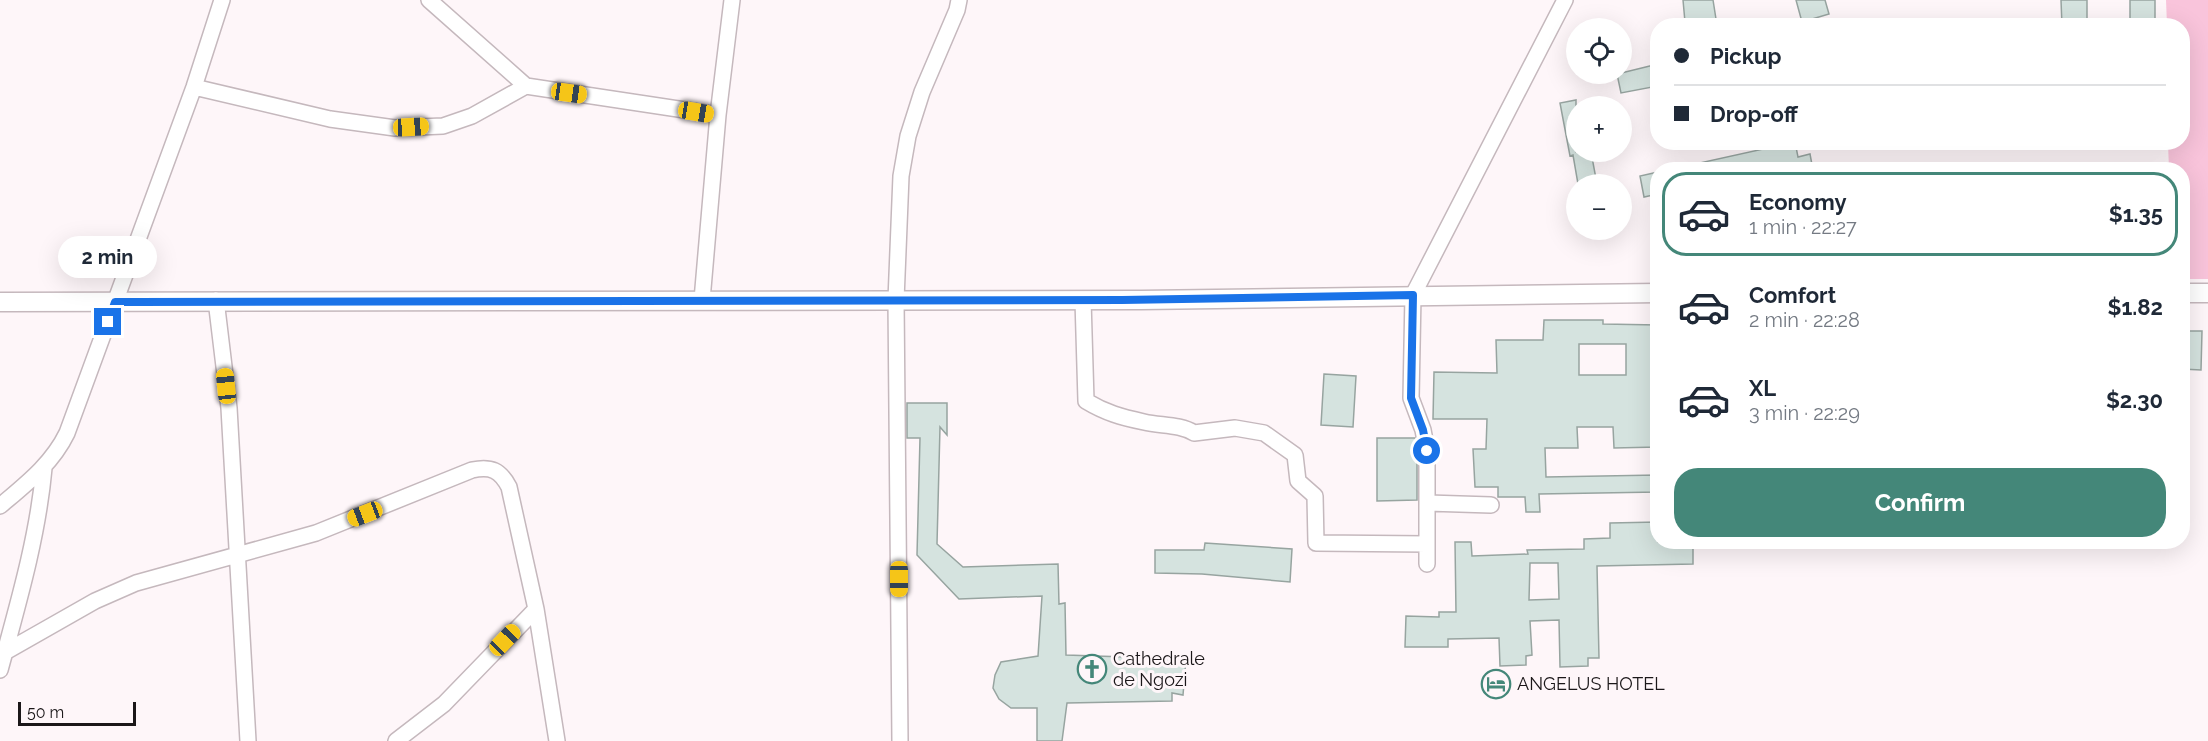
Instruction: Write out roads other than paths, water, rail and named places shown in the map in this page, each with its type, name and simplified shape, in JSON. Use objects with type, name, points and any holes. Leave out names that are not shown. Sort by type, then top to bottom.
[{"type":"street","points":[[0,506],[44,468],[58,452],[67,433],[194,87],[222,0]]},
{"type":"street","points":[[429,0],[526,86],[718,115]]},
{"type":"street","points":[[702,300],[718,115],[732,0]]},
{"type":"street","points":[[900,741],[896,300],[901,176],[908,136],[922,92],[957,10],[959,0]]},
{"type":"street","points":[[1426,564],[1427,451],[1420,420],[1411,398],[1413,295],[1565,0]]},
{"type":"street","points":[[194,87],[330,119],[395,128],[443,126],[472,116],[526,86]]},
{"type":"street","points":[[0,302],[1083,300],[1650,293]]},
{"type":"street","points":[[2190,293],[2208,293]]},
{"type":"street","points":[[216,300],[229,408],[248,741]]},
{"type":"street","points":[[1083,300],[1086,401],[1107,414],[1146,423],[1186,428],[1194,433],[1235,428],[1264,433],[1295,456],[1298,481],[1315,496],[1316,543],[1427,544]]},
{"type":"street","points":[[0,670],[2,654],[40,505],[44,468]]},
{"type":"street","points":[[2,654],[95,601],[136,582],[315,533],[471,470],[495,469],[503,476],[509,487],[536,609],[557,741]]},
{"type":"street","points":[[1428,502],[1491,505]]},
{"type":"street","points":[[396,741],[444,704],[536,609]]},
{"type":"place","name":"Cathedrale de Ngozi","points":[[1092,669]]},
{"type":"place","name":"ANGELUS HOTEL","points":[[1496,684]]}]
